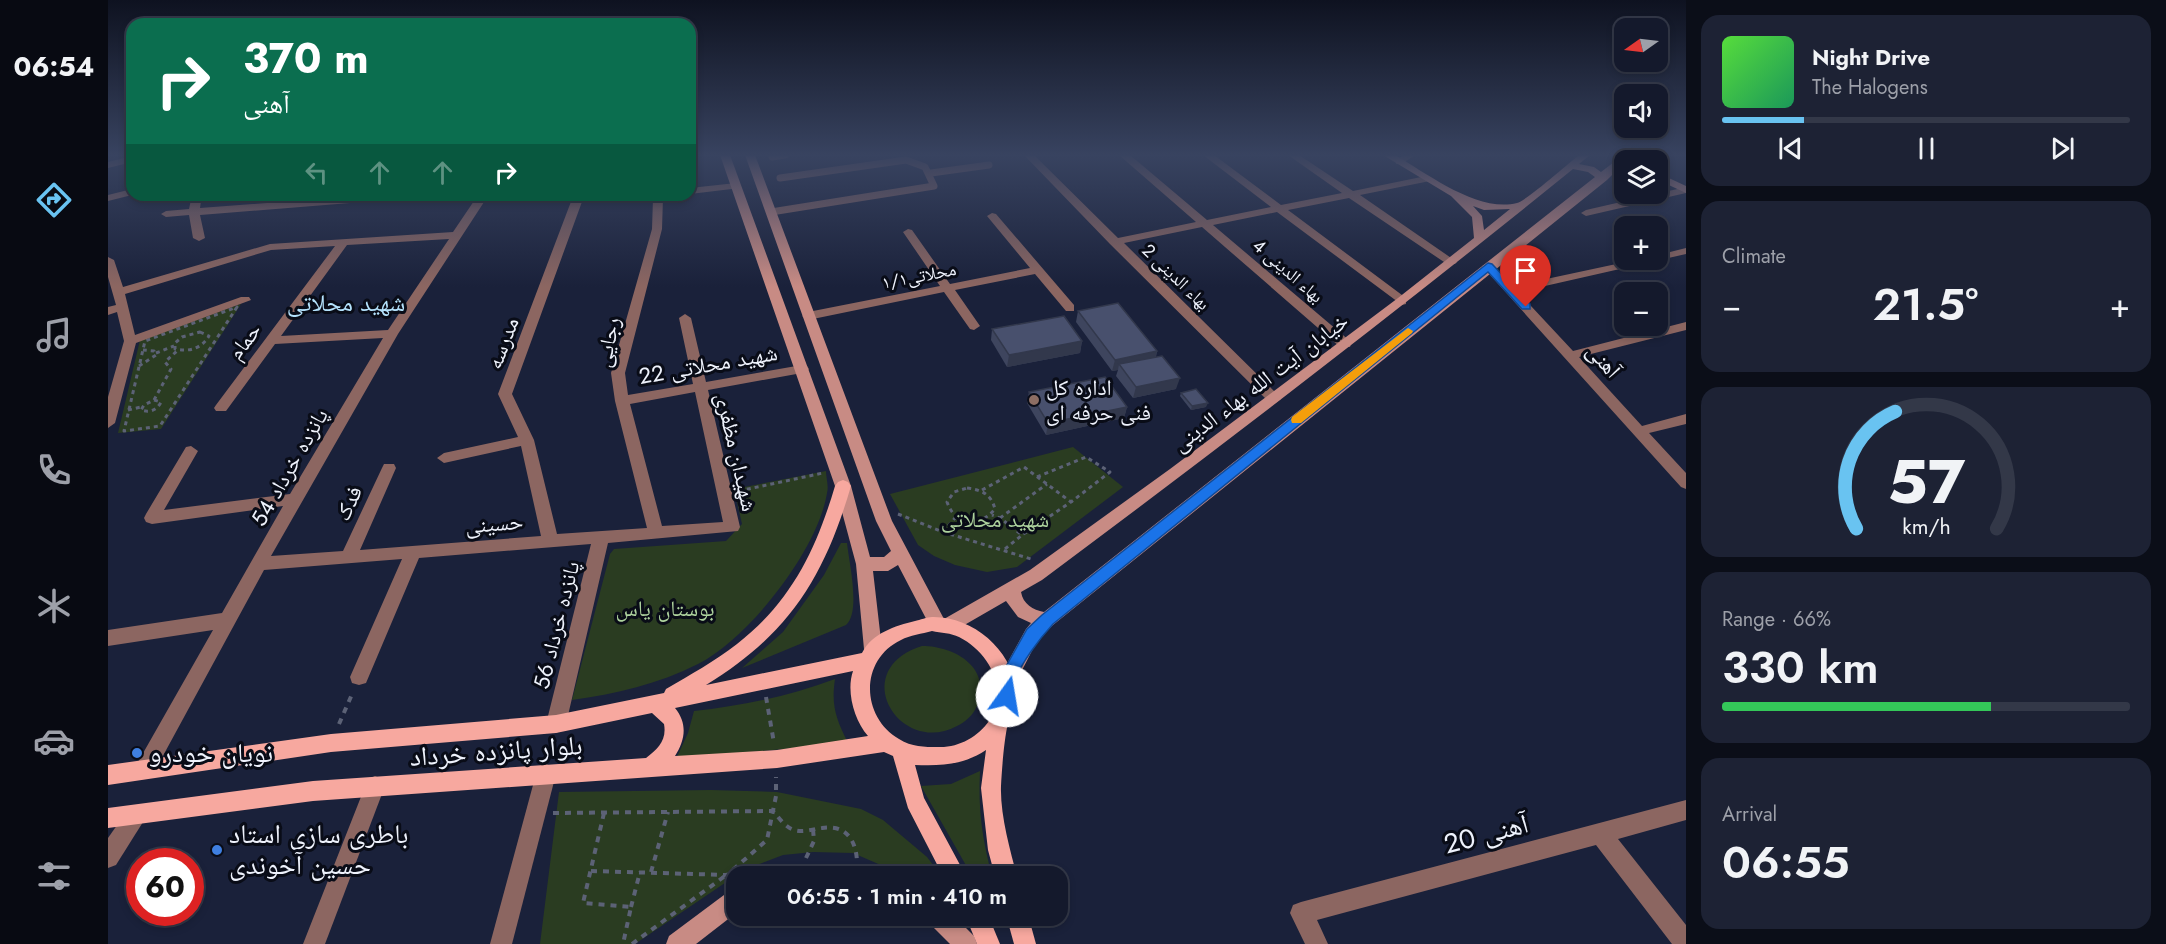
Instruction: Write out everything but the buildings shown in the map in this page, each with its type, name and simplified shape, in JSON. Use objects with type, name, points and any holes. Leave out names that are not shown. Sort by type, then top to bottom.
[{"type":"main road","points":[[741,199],[840,478],[864,564],[870,654]]},
{"type":"main road","points":[[766,199],[879,506],[901,552],[943,625]]},
{"type":"main road","points":[[1460,199],[1477,216],[1480,239]]},
{"type":"main road","points":[[1466,199],[1484,207],[1520,206]]},
{"type":"main road","name":"خیابان آیت الله بهاء الدینی","points":[[943,625],[1012,591],[1050,565],[1346,344],[1529,199]]},
{"type":"main road","points":[[1006,682],[1032,634],[1047,620],[1575,199]]},
{"type":"main road","points":[[652,766],[663,759],[674,737],[675,726],[671,716],[658,703],[733,658],[763,631],[793,596],[818,558],[830,530],[840,478]]},
{"type":"main road","points":[[864,564],[888,564],[901,552]]},
{"type":"main road","points":[[1012,591],[1013,598],[1026,614],[1036,619],[1047,620]]},
{"type":"main road","points":[[999,724],[981,742],[957,755],[938,758],[919,756],[894,746],[868,722],[860,704],[859,684],[870,654],[885,638],[899,630],[915,626],[943,625],[965,631],[980,640],[1001,666],[1007,696],[999,724],[991,788],[1003,866]]},
{"type":"main road","name":"بلوار پانزده خرداد","points":[[108,775],[331,742],[556,724],[763,681],[870,654]]},
{"type":"main road","points":[[894,746],[915,801],[949,866]]},
{"type":"main road","name":"بلوار پانزده خرداد","points":[[108,818],[313,791],[777,759],[894,746]]},
{"type":"main road","points":[[677,944],[726,907]]},
{"type":"main road","points":[[948,926],[966,944]]},
{"type":"main road","points":[[981,926],[989,944]]},
{"type":"main road","points":[[1020,926],[1025,944]]},
{"type":"street","name":"بهاء الدینی 2","points":[[1072,199],[1274,399]]},
{"type":"street","name":"بهاء الدینی 4","points":[[1176,199],[1346,344]]},
{"type":"street","points":[[1267,199],[1402,301]]},
{"type":"street","points":[[1114,242],[1327,199]]},
{"type":"street","points":[[1358,199],[1451,262]]},
{"type":"street","points":[[1586,213],[1647,199]]},
{"type":"street","points":[[196,201],[194,212],[199,238]]},
{"type":"street","points":[[166,214],[268,201]]},
{"type":"street","name":"پانزده خرداد 54","points":[[145,769],[295,500],[392,334],[479,201]]},
{"type":"street","name":"مدرسه","points":[[550,541],[527,440],[505,394],[577,201]]},
{"type":"street","name":"رجایی","points":[[656,533],[622,401],[618,373],[657,229],[659,201]]},
{"type":"street","points":[[992,216],[1070,308]]},
{"type":"street","points":[[908,232],[974,326]]},
{"type":"street","points":[[119,292],[270,247],[455,235]]},
{"type":"street","name":"حمام","points":[[221,408],[344,242]]},
{"type":"street","points":[[1668,256],[1686,251]]},
{"type":"street","points":[[108,260],[119,292],[130,341],[108,423]]},
{"type":"street","name":"آهنی","points":[[1488,266],[1686,483]]},
{"type":"street","points":[[1512,291],[1614,268]]},
{"type":"street","name":"محلاتی۱/۱","points":[[808,316],[1037,270]]},
{"type":"street","points":[[130,341],[245,300]]},
{"type":"street","points":[[108,311],[122,307]]},
{"type":"street","name":"شهیدان مظفری","points":[[686,318],[732,527]]},
{"type":"street","points":[[1571,355],[1686,326]]},
{"type":"street","points":[[272,340],[392,334]]},
{"type":"street","name":"شهید محلاتی 22","points":[[622,401],[802,369]]},
{"type":"street","points":[[1640,431],[1686,419]]},
{"type":"street","points":[[444,458],[527,440]]},
{"type":"street","points":[[191,451],[152,518],[295,500]]},
{"type":"street","name":"فدک","points":[[348,557],[389,468]]},
{"type":"street","name":"حسینی","points":[[259,564],[732,527]]},
{"type":"street","name":"پانزده خرداد 56","points":[[556,724],[601,537]]},
{"type":"street","points":[[359,677],[413,552]]},
{"type":"street","points":[[108,638],[228,620]]},
{"type":"street","points":[[501,944],[546,774]]},
{"type":"street","points":[[314,944],[375,786]]},
{"type":"street","name":"آهنی 20","points":[[1317,944],[1301,913],[1686,810]]},
{"type":"street","points":[[108,856],[136,814]]},
{"type":"street","points":[[1600,833],[1681,943]]},
{"type":"lane","points":[[771,212],[852,199]]},
{"type":"path","points":[[237,307],[160,426],[124,430],[142,351],[145,341],[237,307]]},
{"type":"path","points":[[142,351],[156,352],[174,346],[182,337],[194,333],[205,332],[209,336],[206,342],[196,348],[179,350],[165,362],[171,369],[154,400],[144,405],[141,410],[148,412],[158,408],[161,402],[154,400]]},
{"type":"path","points":[[174,346],[179,350]]},
{"type":"path","points":[[139,366],[150,361],[156,352]]},
{"type":"path","points":[[1005,549],[1110,472],[1086,457],[1037,477]]},
{"type":"path","points":[[982,490],[1024,467],[1071,502]]},
{"type":"path","points":[[725,494],[840,478]]},
{"type":"path","points":[[1000,518],[1047,484]]},
{"type":"path","points":[[967,488],[982,490],[992,498],[995,509],[989,519],[975,524],[960,521],[949,513],[947,502],[954,492],[967,488]]},
{"type":"path","points":[[879,506],[943,532],[1005,549],[1050,565]]},
{"type":"path","points":[[992,515],[1000,518],[1022,535]]},
{"type":"path","points":[[943,532],[956,518]]},
{"type":"path","points":[[331,742],[359,677]]},
{"type":"path","points":[[737,866],[767,840],[776,796],[777,759],[763,681]]},
{"type":"path","points":[[536,813],[773,811],[788,827],[799,831],[827,827],[851,835],[857,844],[858,866]]},
{"type":"path","points":[[651,872],[668,812]]},
{"type":"path","points":[[604,813],[583,903],[631,907]]},
{"type":"path","points":[[806,866],[806,859],[814,843],[813,829]]},
{"type":"path","points":[[591,871],[726,875]]},
{"type":"path","points":[[623,944],[640,872]]},
{"type":"path","points":[[632,944],[726,876]]},
{"type":"green space","points":[[241,304],[161,429],[118,433],[140,340]]},
{"type":"green space","name":"شهید محلاتی","points":[[1073,447],[1123,487],[1017,567],[987,572],[955,565],[934,556],[918,545],[890,494]]},
{"type":"green space","name":"بوستان یاس","points":[[826,471],[827,493],[821,516],[810,540],[778,590],[738,634],[718,652],[668,677],[604,695],[572,700],[610,554],[614,549],[726,541],[742,524],[734,489]]},
{"type":"green space","points":[[841,543],[847,543],[853,586],[853,609],[846,625],[742,668],[783,632],[824,575]]},
{"type":"green space","points":[[922,646],[935,647],[959,655],[976,671],[980,682],[980,694],[976,708],[965,721],[957,726],[936,732],[917,730],[901,721],[890,707],[885,690],[887,673],[899,658]]},
{"type":"green space","points":[[835,679],[836,712],[848,743],[676,759],[688,733],[694,711],[765,700]]},
{"type":"green space","points":[[980,771],[982,824],[990,866],[966,866],[921,786],[951,784]]},
{"type":"green space","points":[[711,790],[777,792],[861,809],[883,820],[927,857],[934,866],[883,866],[853,853],[813,852],[783,855],[754,866],[726,866],[726,882],[635,944],[540,944],[559,792]]},
{"type":"slow traffic","points":[[1297,420],[1408,331]]},
{"type":"place","name":"اداره کل فنی حرفه ای","points":[[1034,400]]},
{"type":"place","name":"نویان خودرو","points":[[137,753]]},
{"type":"place","name":"باطری سازی استاد حسین آخوندی","points":[[217,850]]},
{"type":"district","name":"شهید محلاتی","points":[[346,303]]},
{"type":"route","points":[[1007,696],[1006,682],[1032,634],[1047,620],[1488,266],[1526,307]]}]
